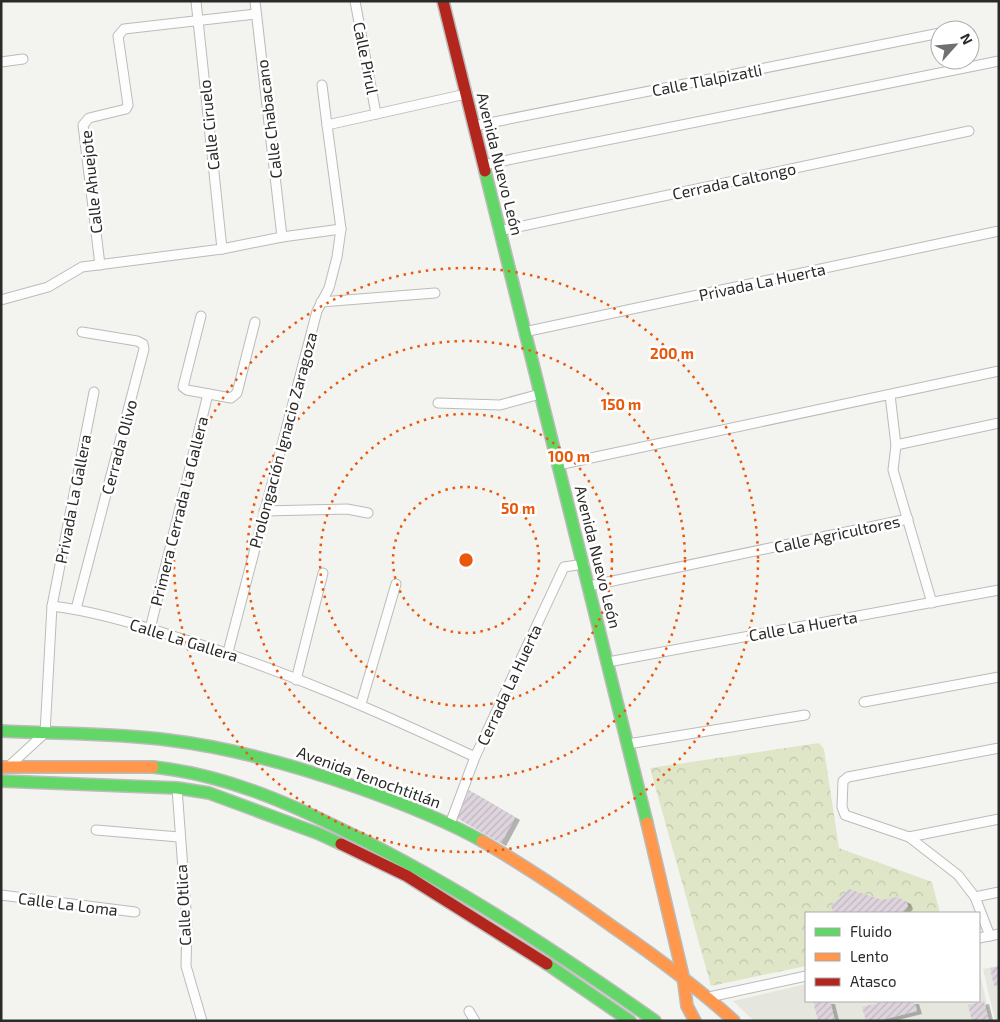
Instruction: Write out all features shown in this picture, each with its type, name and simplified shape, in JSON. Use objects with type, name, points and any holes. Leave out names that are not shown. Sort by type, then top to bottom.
[{"type":"street","name":"Calle Ciruelo","points":[[196,1],[222,249]]},
{"type":"street","name":"Calle Chabacano","points":[[255,1],[282,237]]},
{"type":"street","name":"Calle Pirul","points":[[355,1],[376,114]]},
{"type":"street","name":"Avenida Nuevo León","points":[[443,1],[482,165],[628,744],[683,976],[687,1006],[696,1021]]},
{"type":"street","name":"Calle Ahuejote","points":[[100,265],[83,124],[89,118],[126,109],[128,105],[118,36],[124,29],[256,14]]},
{"type":"street","name":"Calle Tlalpizatli","points":[[474,126],[930,35]]},
{"type":"street","points":[[1,62],[23,59]]},
{"type":"street","points":[[482,165],[999,61]]},
{"type":"street","points":[[322,85],[327,124],[466,94]]},
{"type":"street","name":"Prolongación Ignacio Zaragoza","points":[[228,652],[264,510],[321,302],[329,288],[335,265],[341,229],[327,124]]},
{"type":"street","name":"Cerrada Caltongo","points":[[499,231],[969,131]]},
{"type":"street","points":[[1,300],[42,290],[77,269],[222,249],[282,237],[341,229]]},
{"type":"street","name":"Privada La Huerta","points":[[524,332],[999,231]]},
{"type":"street","points":[[321,302],[435,292]]},
{"type":"street","name":"Primera Cerrada La Gallera","points":[[201,316],[183,383],[187,390],[231,398],[237,393],[255,322]]},
{"type":"street","name":"Cerrada Olivo","points":[[76,609],[144,349],[138,341],[82,332]]},
{"type":"street","points":[[558,465],[999,371]]},
{"type":"street","name":"Privada La Gallera","points":[[52,606],[94,392]]},
{"type":"street","name":"Primera Cerrada La Gallera","points":[[150,628],[208,394]]},
{"type":"street","points":[[438,403],[500,405],[540,394]]},
{"type":"street","name":"Calle Agricultores","points":[[589,586],[908,519],[893,470],[896,444],[890,395]]},
{"type":"street","points":[[896,444],[999,423]]},
{"type":"street","points":[[264,510],[347,509],[368,513]]},
{"type":"street","points":[[908,519],[932,603]]},
{"type":"street","name":"Cerrada La Huerta","points":[[450,824],[475,757],[564,567],[584,564]]},
{"type":"street","points":[[296,680],[323,573]]},
{"type":"street","points":[[361,704],[396,584]]},
{"type":"street","name":"Calle La Huerta","points":[[608,662],[999,590]]},
{"type":"street","points":[[5,767],[45,733],[52,606]]},
{"type":"street","name":"Calle La Gallera","points":[[52,606],[76,609],[150,628],[228,652],[361,704],[475,757]]},
{"type":"street","points":[[864,702],[999,677]]},
{"type":"street","points":[[628,744],[806,714]]},
{"type":"street","name":"Avenida Tenochtitlán","points":[[1,731],[169,740],[227,750],[312,771],[450,824],[546,879],[683,976],[734,1021]]},
{"type":"street","points":[[980,938],[994,935],[976,897],[958,875],[909,837],[846,815],[842,807],[843,781],[848,777],[999,748]]},
{"type":"street","points":[[5,767],[128,767],[200,774],[302,810],[398,855],[447,883],[655,1021]]},
{"type":"street","points":[[1,782],[178,788],[209,793],[239,803],[317,834],[399,872],[446,899],[523,948],[630,1021]]},
{"type":"street","name":"Calle Otlica","points":[[178,788],[179,837],[187,924],[186,966],[202,1021]]},
{"type":"street","points":[[909,837],[999,819]]},
{"type":"street","points":[[96,830],[179,837]]},
{"type":"street","points":[[976,897],[999,892]]},
{"type":"street","name":"Calle La Loma","points":[[1,895],[135,912]]},
{"type":"street","points":[[709,997],[805,976]]},
{"type":"street","points":[[469,1011],[475,1021]]},
{"type":"shaded area","points":[[999,966],[999,1021],[995,1021],[983,969]]},
{"type":"shaded area","points":[[980,974],[991,1021],[754,1021],[733,1001],[805,984],[805,1002],[980,1002]]},
{"type":"green space","points":[[819,743],[824,749],[839,848],[932,882],[940,912],[805,912],[805,966],[711,986],[650,768]]},
{"type":"building","points":[[469,790],[515,817],[501,843],[457,818]]},
{"type":"building","points":[[849,889],[882,900],[897,897],[906,901],[908,906],[903,912],[833,912],[831,906]]},
{"type":"building","points":[[999,966],[999,985],[994,986],[990,968]]},
{"type":"building","points":[[984,1001],[989,1021],[972,1021],[968,1005]]},
{"type":"building","points":[[813,1002],[830,1002],[835,1021],[818,1021]]},
{"type":"building","points":[[882,1002],[914,1002],[917,1011],[877,1021],[866,1021],[862,1007]]},
{"type":"traffic: fast","points":[[485,171],[647,823]]},
{"type":"traffic: fast","points":[[1,731],[147,738],[193,743],[241,753],[312,772],[375,794],[437,819],[482,841]]},
{"type":"traffic: fast","points":[[153,767],[204,776],[254,791],[302,811],[389,853],[506,921],[655,1021]]},
{"type":"traffic: fast","points":[[1,781],[177,788],[209,793],[317,833],[341,844]]},
{"type":"traffic: fast","points":[[547,964],[630,1021]]},
{"type":"traffic: slow","points":[[1,767],[153,767]]},
{"type":"traffic: slow","points":[[647,823],[683,976],[687,1006],[695,1021]]},
{"type":"traffic: slow","points":[[482,841],[581,904],[690,984],[734,1021]]},
{"type":"traffic: jam","points":[[443,1],[485,171]]},
{"type":"traffic: jam","points":[[341,844],[407,876],[547,964]]}]
